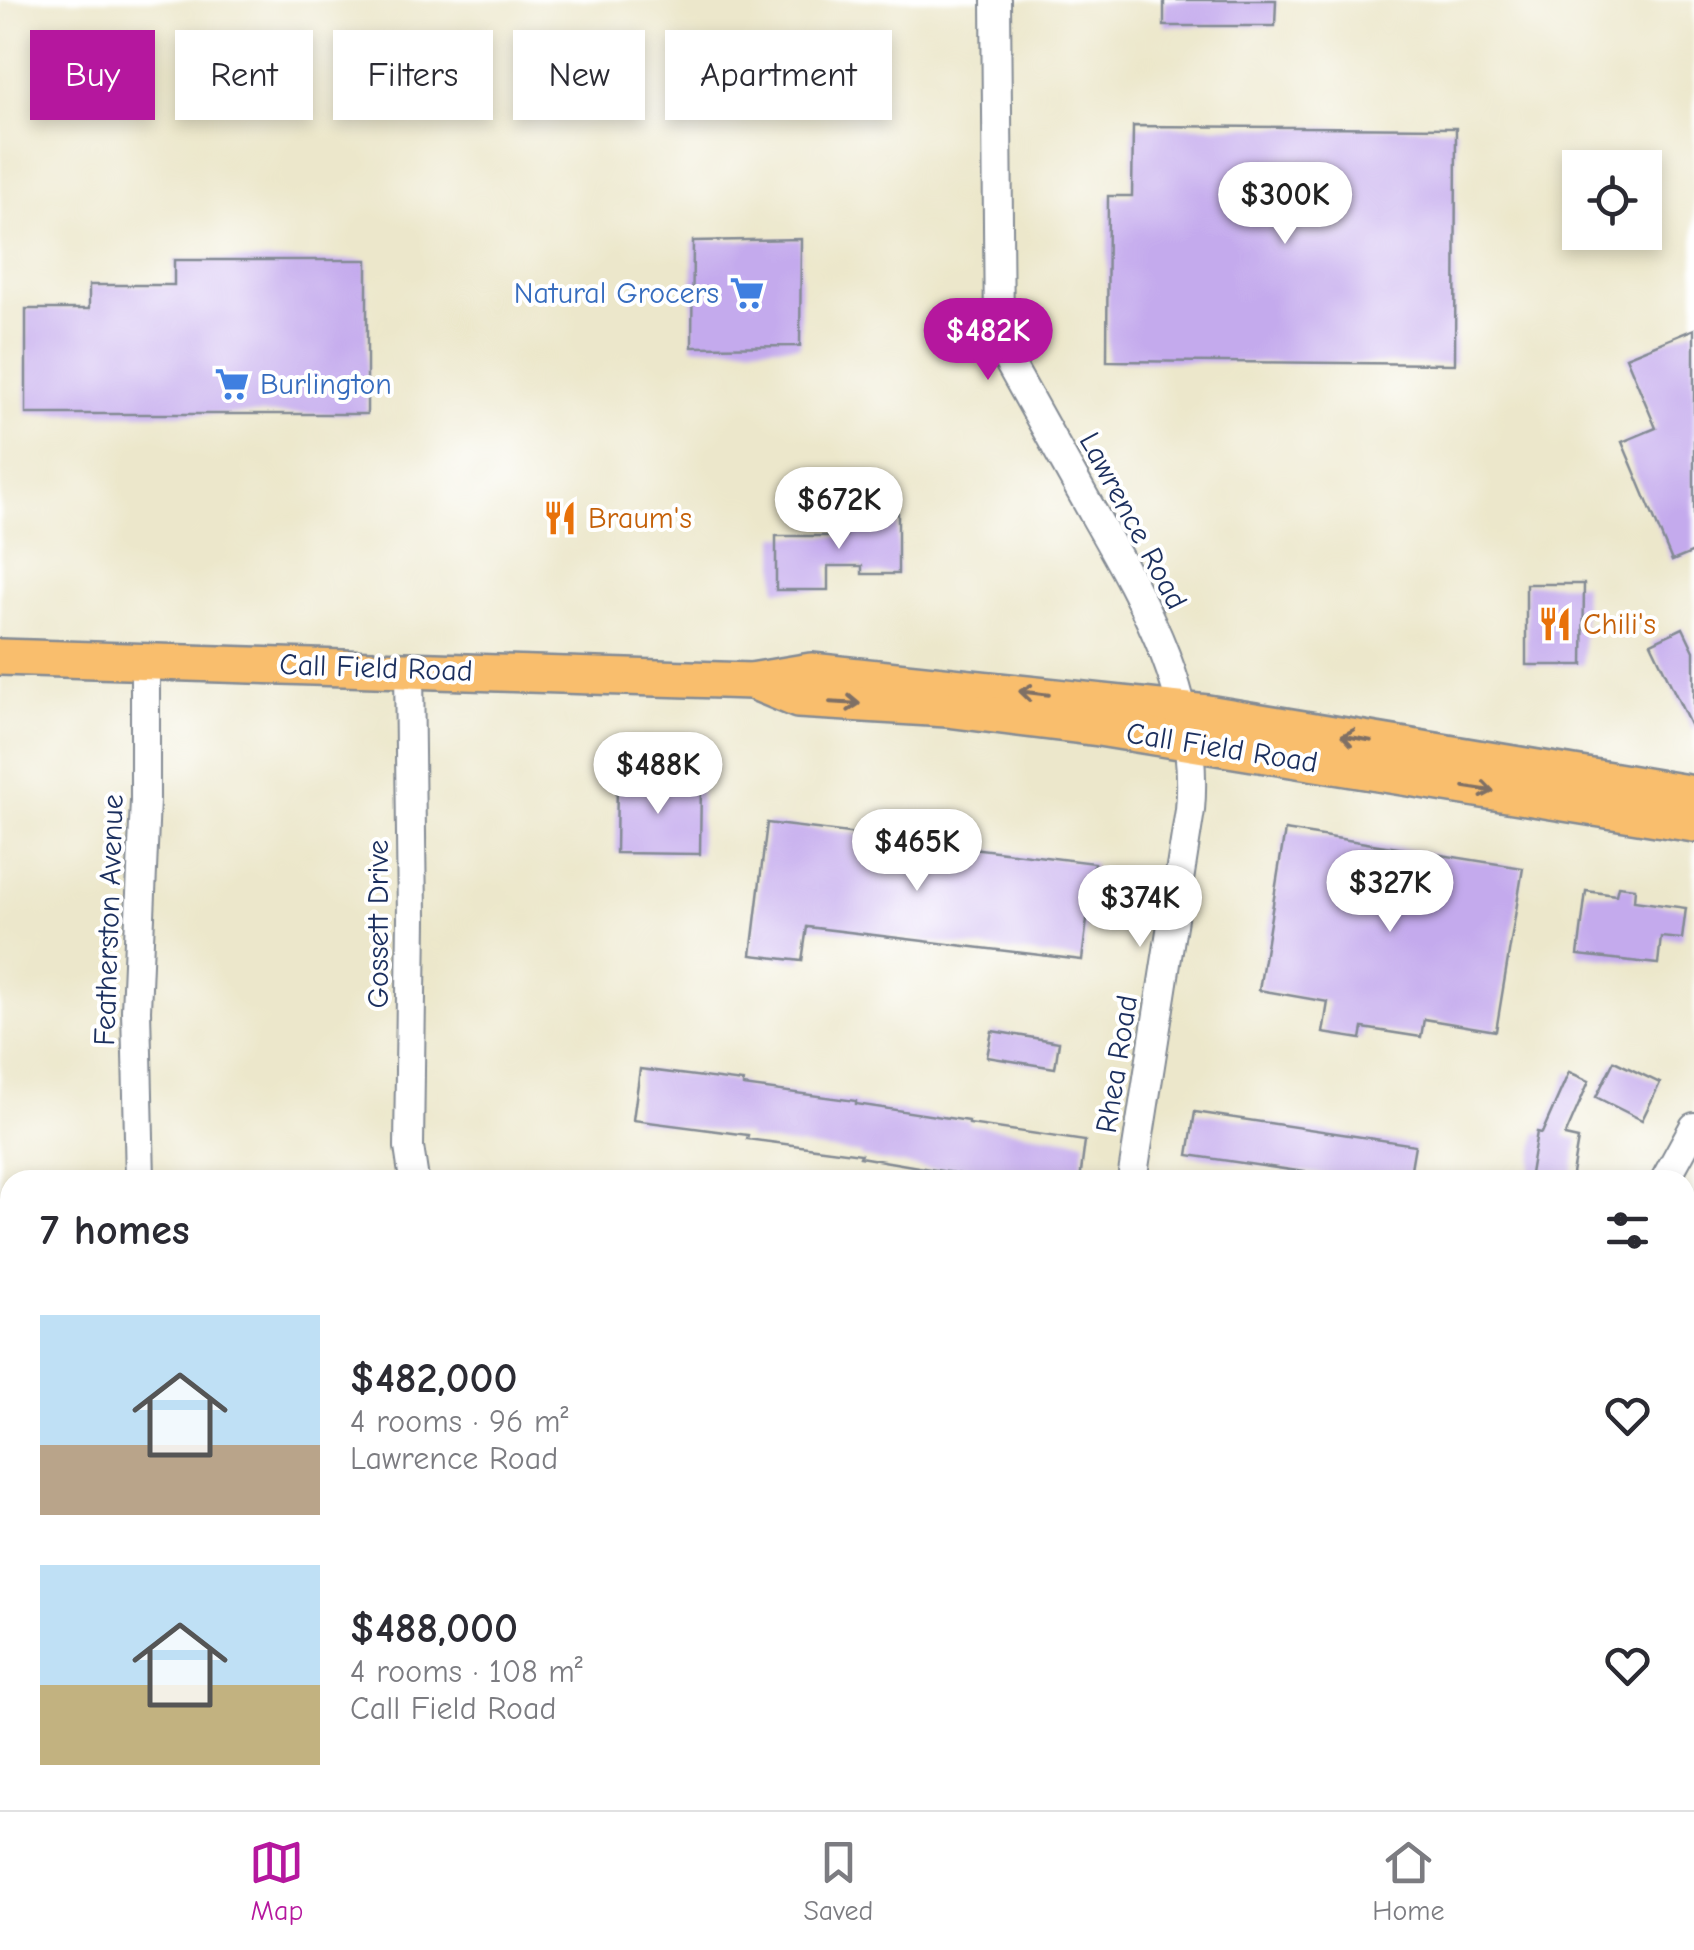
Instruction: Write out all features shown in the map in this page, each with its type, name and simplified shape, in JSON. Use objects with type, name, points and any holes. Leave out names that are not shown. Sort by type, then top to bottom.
[{"type":"main road","name":"Call Field Road","points":[[0,658],[751,681],[811,672],[1186,725],[1588,792],[1694,824]]},
{"type":"main road","name":"Call Field Road","points":[[1588,792],[1694,794]]},
{"type":"street","name":"Lawrence Road","points":[[996,0],[999,334],[1010,364],[1140,595],[1162,643],[1186,725]]},
{"type":"street","name":"Featherston Avenue","points":[[140,1170],[136,1010],[145,800],[145,662]]},
{"type":"street","name":"Gossett Drive","points":[[409,668],[409,1147],[412,1170]]},
{"type":"street","name":"Rhea Road","points":[[1134,1170],[1186,844],[1193,780],[1186,725]]},
{"type":"street","points":[[1670,1170],[1694,1127]]},
{"type":"building","points":[[1164,0],[1276,0],[1275,26],[1164,26]]},
{"type":"building","points":[[1133,126],[1456,128],[1455,364],[1107,361],[1108,196],[1132,196]]},
{"type":"building","name":"Natural Grocers","points":[[801,239],[800,346],[692,347],[693,241]]},
{"type":"building","points":[[174,260],[367,260],[367,414],[26,414],[26,309],[89,309],[89,285],[174,285]]},
{"type":"building","points":[[1694,329],[1694,552],[1672,561],[1622,442],[1656,428],[1626,357]]},
{"type":"building","points":[[846,513],[898,513],[898,574],[862,574],[862,566],[828,566],[828,590],[776,590],[776,536],[846,536]]},
{"type":"building","name":"Chili's","points":[[1526,584],[1584,584],[1583,665],[1526,665]]},
{"type":"building","points":[[1683,628],[1694,651],[1694,733],[1651,643]]},
{"type":"building","points":[[617,780],[701,782],[700,854],[616,853]]},
{"type":"building","points":[[767,823],[1094,863],[1082,960],[807,927],[802,961],[751,955]]},
{"type":"building","points":[[1285,830],[1523,868],[1496,1031],[1424,1019],[1421,1037],[1363,1028],[1361,1039],[1323,1033],[1328,1002],[1259,990]]},
{"type":"building","points":[[1618,886],[1635,888],[1634,901],[1686,908],[1682,939],[1661,937],[1658,964],[1578,955],[1586,891],[1616,895]]},
{"type":"building","points":[[992,1031],[1059,1042],[1055,1068],[987,1057]]},
{"type":"building","points":[[1614,1061],[1660,1083],[1642,1120],[1596,1097]]},
{"type":"building","points":[[640,1069],[743,1082],[743,1086],[856,1101],[969,1124],[1085,1141],[1081,1170],[936,1170],[860,1157],[861,1154],[747,1139],[748,1135],[633,1120]]},
{"type":"building","points":[[1569,1072],[1589,1081],[1565,1136],[1578,1139],[1573,1170],[1531,1170],[1537,1132],[1542,1133]]},
{"type":"building","points":[[1195,1112],[1415,1145],[1411,1170],[1291,1170],[1188,1155]]},
{"type":"place","name":"Natural Grocers","points":[[747,293]]},
{"type":"place","name":"Burlington","points":[[232,384]]},
{"type":"place","name":"Braum's","points":[[560,518]]},
{"type":"place","name":"Chili's","points":[[1555,624]]}]
